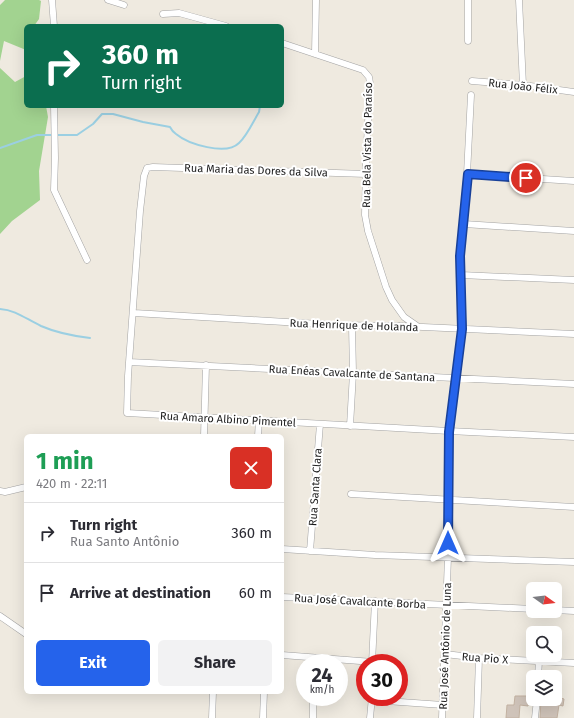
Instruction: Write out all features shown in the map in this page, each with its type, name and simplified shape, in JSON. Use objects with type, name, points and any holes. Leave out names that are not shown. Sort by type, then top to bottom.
[{"type":"street","points":[[52,0],[54,24]]},
{"type":"street","points":[[108,0],[124,5]]},
{"type":"street","points":[[284,44],[315,54],[316,0]]},
{"type":"street","points":[[468,0],[468,41]]},
{"type":"street","points":[[519,0],[523,85]]},
{"type":"street","points":[[163,14],[179,13],[219,24]]},
{"type":"street","name":"Rua Bela Vista do Paraíso","points":[[315,54],[363,70],[369,77],[365,215],[368,231],[386,287],[398,311],[418,326]]},
{"type":"street","name":"Rua João Félix","points":[[472,81],[523,85],[574,92]]},
{"type":"street","name":"Rua José Antônio de Luna","points":[[442,718],[448,557],[449,432],[462,329],[460,256],[468,174],[471,95]]},
{"type":"street","points":[[54,108],[54,190],[87,260]]},
{"type":"street","name":"Rua Maria das Dores da Silva","points":[[147,168],[168,167],[366,174]]},
{"type":"street","name":"Rua Amaro Albino Pimentel","points":[[147,168],[144,176],[140,211],[134,313],[127,389],[127,412],[449,432],[574,437]]},
{"type":"street","points":[[468,174],[574,181]]},
{"type":"street","points":[[464,224],[574,231]]},
{"type":"street","points":[[461,275],[574,280]]},
{"type":"street","name":"Rua Henrique de Holanda","points":[[134,313],[210,319],[352,326],[418,326],[574,334]]},
{"type":"street","points":[[350,426],[353,373],[352,326]]},
{"type":"street","name":"Rua Enéas Cavalcante de Santana","points":[[129,362],[574,384]]},
{"type":"street","points":[[204,434],[206,365]]},
{"type":"street","points":[[258,434],[259,420]]},
{"type":"street","name":"Rua Santa Clara","points":[[310,551],[320,424]]},
{"type":"street","points":[[0,490],[6,492],[24,488]]},
{"type":"street","points":[[351,494],[574,507]]},
{"type":"street","points":[[284,549],[375,555],[574,562]]},
{"type":"street","name":"Rua José Cavalcante Borba","points":[[284,597],[526,609]]},
{"type":"street","points":[[372,654],[375,601]]},
{"type":"street","points":[[562,610],[574,611]]},
{"type":"street","points":[[0,616],[24,633]]},
{"type":"street","name":"Rua Pio X","points":[[445,654],[479,658],[526,660]]},
{"type":"street","points":[[284,656],[296,658]]},
{"type":"street","points":[[477,718],[479,658]]},
{"type":"street","name":"Rua Pio X","points":[[551,662],[574,664]]},
{"type":"street","points":[[212,718],[214,694]]},
{"type":"street","points":[[263,718],[264,694]]},
{"type":"street","points":[[408,702],[443,705]]},
{"type":"street","points":[[312,718],[313,706]]},
{"type":"street","points":[[370,718],[371,706]]},
{"type":"street","points":[[535,718],[536,706]]},
{"type":"green space","points":[[5,0],[41,1],[39,19],[35,24],[24,24],[24,49],[4,41],[0,61],[0,5]]},
{"type":"green space","points":[[0,68],[15,82],[24,77],[24,108],[46,108],[48,117],[39,171],[40,200],[12,221],[0,234]]},
{"type":"building","points":[[515,696],[526,696],[526,706],[520,705],[519,718],[506,718],[507,705],[514,705]]},
{"type":"building","points":[[562,698],[564,699],[562,706]]},
{"type":"building","points":[[541,706],[559,706],[557,718],[540,718]]},
{"type":"waterway","points":[[0,148],[37,135],[77,135],[93,124],[102,114],[113,114],[170,127],[182,138],[198,145],[217,149],[233,147],[239,143],[247,133],[259,112],[260,108]]},
{"type":"waterway","points":[[0,309],[16,313],[53,331],[90,338]]},
{"type":"route","points":[[448,543],[449,432],[462,329],[460,256],[468,174],[526,178]]}]
